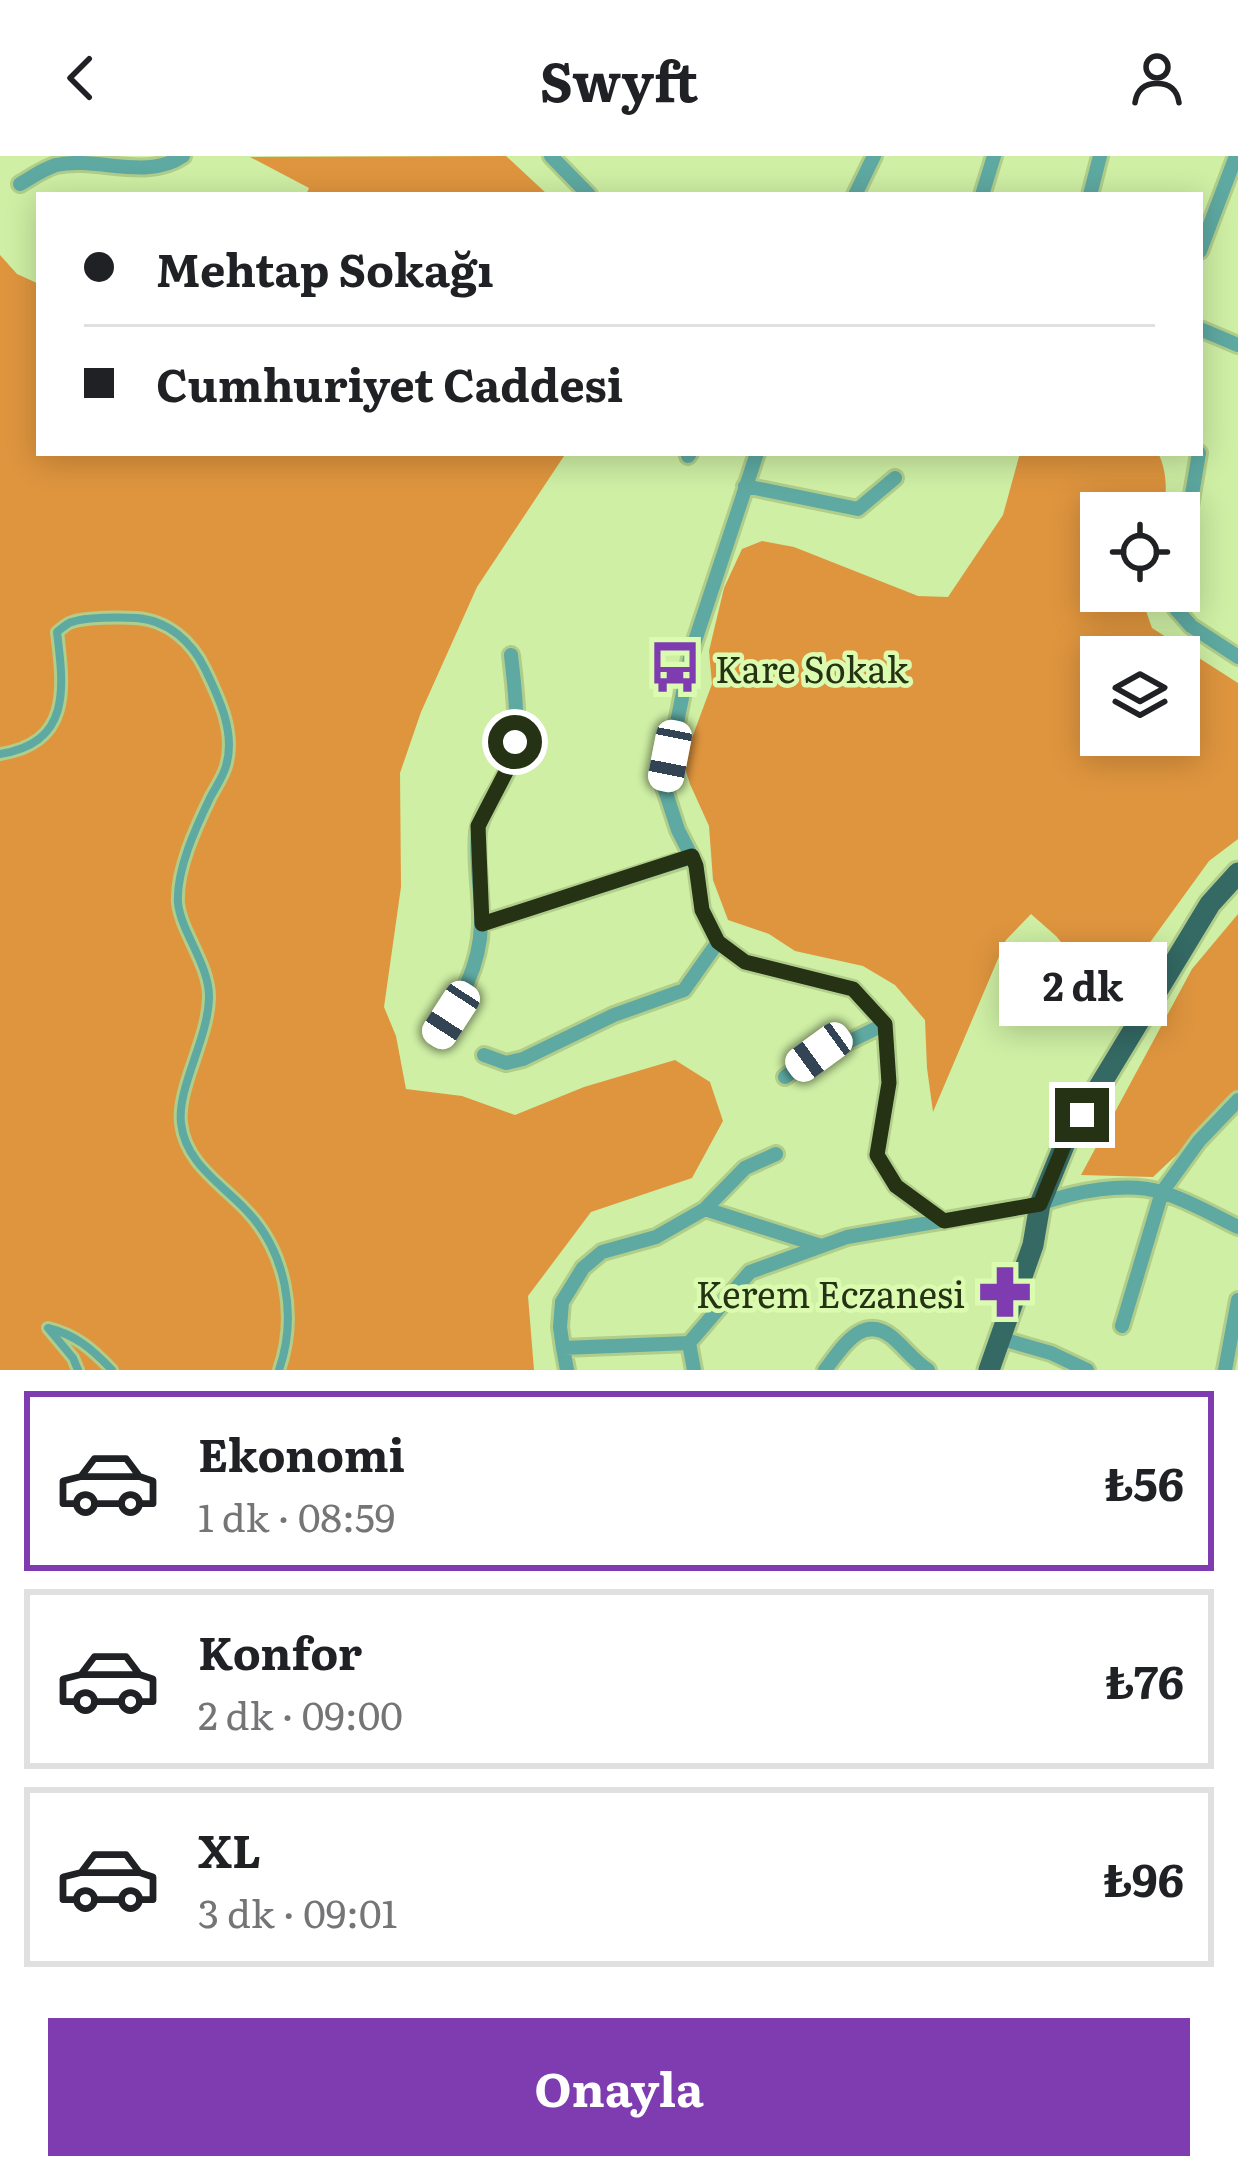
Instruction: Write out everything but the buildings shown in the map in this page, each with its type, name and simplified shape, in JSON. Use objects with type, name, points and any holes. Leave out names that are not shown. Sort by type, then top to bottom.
[{"type":"main road","points":[[989,1370],[1033,1245],[1040,1204],[1065,1143],[1210,904],[1238,873]]},
{"type":"street","points":[[20,184],[51,166],[91,162],[158,167],[183,156]]},
{"type":"street","points":[[551,156],[586,192]]},
{"type":"street","points":[[857,192],[874,156]]},
{"type":"street","points":[[983,192],[994,156]]},
{"type":"street","points":[[1091,192],[1100,156]]},
{"type":"street","points":[[1203,243],[1235,156]]},
{"type":"street","points":[[1203,329],[1238,345]]},
{"type":"street","points":[[756,456],[691,652],[664,788],[696,866],[702,910],[718,942],[745,962],[853,989],[885,1024],[889,1083],[877,1155],[896,1186],[944,1221]]},
{"type":"street","points":[[1193,492],[1199,456]]},
{"type":"street","points":[[745,486],[858,509],[895,478]]},
{"type":"street","points":[[1179,612],[1191,626],[1238,657]]},
{"type":"street","points":[[437,1035],[464,995],[479,948],[478,826],[508,768],[515,742],[511,655]]},
{"type":"street","points":[[482,924],[692,856]]},
{"type":"street","points":[[484,1055],[506,1063],[524,1059],[614,1015],[684,990],[718,942]]},
{"type":"street","points":[[785,1077],[819,1052],[885,1024]]},
{"type":"street","points":[[1123,1326],[1162,1192],[1199,1141],[1238,1100]]},
{"type":"street","points":[[567,1370],[560,1327],[562,1302],[584,1268],[602,1252],[656,1237],[705,1209],[745,1168],[776,1154]]},
{"type":"street","points":[[563,1348],[689,1343],[750,1271],[847,1237],[1040,1204],[1070,1193],[1145,1188],[1238,1227]]},
{"type":"street","points":[[705,1209],[822,1246]]},
{"type":"street","points":[[1225,1370],[1238,1300]]},
{"type":"street","points":[[826,1370],[845,1343],[872,1327],[890,1334],[928,1370]]},
{"type":"street","points":[[1002,1339],[1051,1352],[1087,1370]]},
{"type":"street","points":[[689,1343],[694,1370]]},
{"type":"lane","points":[[0,754],[24,750],[50,728],[63,698],[57,632],[70,622],[139,617],[177,633],[195,648],[221,702],[228,735],[227,764],[184,861],[178,904],[209,992],[207,1022],[183,1099],[181,1122],[188,1147],[213,1181],[247,1210],[274,1249],[289,1299],[279,1370]]},
{"type":"lane","points":[[78,1370],[48,1328],[83,1342],[112,1370]]},
{"type":"shaded area","points":[[506,156],[545,192],[307,192],[309,188],[250,157]]},
{"type":"shaded area","points":[[0,255],[17,274],[36,283],[36,456],[564,456],[477,587],[421,712],[400,773],[401,887],[384,1007],[396,1036],[406,1089],[462,1096],[515,1115],[584,1087],[675,1060],[710,1082],[723,1121],[692,1178],[591,1212],[528,1296],[534,1370],[0,1370]]},
{"type":"shaded area","points":[[1019,456],[1159,456],[1165,492],[1080,492],[1080,612],[1146,612],[1152,628],[1165,636],[1080,636],[1080,756],[1200,756],[1200,659],[1238,683],[1238,839],[1209,861],[1130,970],[1119,1011],[1056,936],[1031,914],[1006,940],[933,1112],[925,1020],[895,985],[863,966],[795,951],[769,934],[728,920],[713,880],[709,826],[683,762],[712,684],[709,651],[724,588],[742,549],[762,541],[794,547],[918,596],[948,597],[1003,515]]},
{"type":"shaded area","points":[[1238,914],[1238,1097],[1153,1177],[1081,1175],[1192,969]]},
{"type":"place","name":"Kare Sokak","points":[[675,667]]},
{"type":"place","name":"Kerem Eczanesi","points":[[1005,1292]]},
{"type":"route","points":[[515,742],[508,768],[478,826],[482,924],[692,856],[702,910],[718,942],[745,962],[853,989],[885,1024],[889,1083],[877,1155],[896,1186],[944,1221],[1040,1204],[1082,1115]]}]
